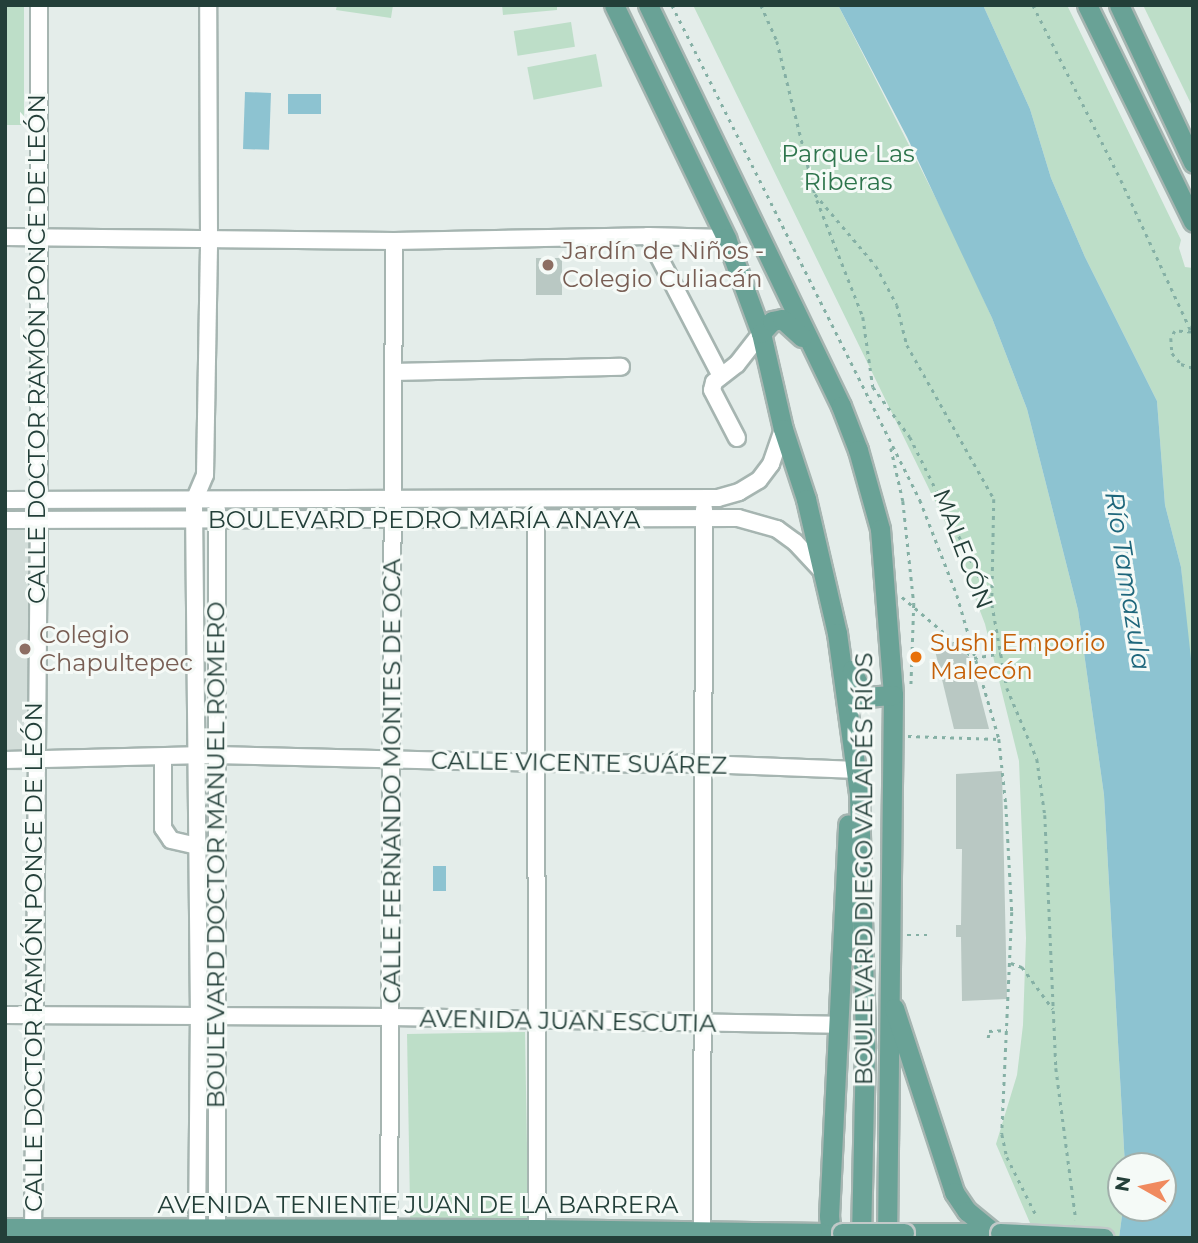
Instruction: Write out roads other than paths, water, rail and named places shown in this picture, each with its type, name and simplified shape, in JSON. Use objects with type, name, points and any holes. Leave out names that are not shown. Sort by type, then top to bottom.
[{"type":"main road","name":"BOULEVARD DIEGO VALADÉS RÍOS","points":[[614,5],[726,238],[761,333],[783,429],[806,499],[837,633],[858,770],[865,1048],[841,1235]]},
{"type":"main road","name":"BOULEVARD DIEGO VALADÉS RÍOS","points":[[648,5],[762,237],[841,406],[872,491],[880,529],[893,695],[886,1156],[895,1235]]},
{"type":"main road","points":[[1087,5],[1193,221]]},
{"type":"main road","points":[[1119,5],[1193,162]]},
{"type":"main road","points":[[761,333],[776,319],[786,320],[814,352]]},
{"type":"main road","points":[[837,633],[862,695],[872,698],[893,695]]},
{"type":"main road","points":[[841,1235],[837,1025],[848,825],[850,811],[859,794]]},
{"type":"main road","points":[[890,995],[954,1192],[967,1211],[997,1233]]},
{"type":"main road","name":"AVENIDA TENIENTE JUAN DE LA BARRERA","points":[[5,1228],[33,1233],[997,1233],[1104,1238]]},
{"type":"street","name":"BOULEVARD DOCTOR MANUEL ROMERO","points":[[197,1233],[199,1017],[194,500],[205,475],[209,239],[208,5]]},
{"type":"street","name":"CALLE DOCTOR RAMÓN PONCE DE LEÓN","points":[[33,1233],[32,1016],[39,520],[36,237],[39,6]]},
{"type":"street","points":[[1167,167],[1193,162]]},
{"type":"street","points":[[648,236],[721,376]]},
{"type":"street","points":[[5,237],[394,241],[648,236],[726,238]]},
{"type":"street","name":"CALLE FERNANDO MONTES DE OCA","points":[[389,1234],[394,241]]},
{"type":"street","points":[[737,438],[713,397],[714,382],[737,363],[761,333]]},
{"type":"street","points":[[393,372],[621,367]]},
{"type":"street","name":"BOULEVARD PEDRO MARÍA ANAYA","points":[[5,499],[216,501],[704,498],[729,495],[760,480],[771,464],[783,429]]},
{"type":"street","name":"BOULEVARD DOCTOR MANUEL ROMERO","points":[[205,475],[216,501],[217,520],[216,1233]]},
{"type":"street","points":[[702,1234],[704,498]]},
{"type":"street","points":[[537,500],[537,1233]]},
{"type":"street","name":"BOULEVARD PEDRO MARÍA ANAYA","points":[[5,520],[738,519],[767,524],[795,542],[823,572]]},
{"type":"street","name":"CALLE VICENTE SUÁREZ","points":[[5,760],[215,755],[537,764],[703,764],[858,770]]},
{"type":"street","points":[[163,757],[163,828],[171,840],[197,846]]},
{"type":"street","name":"AVENIDA JUAN ESCUTIA","points":[[5,1015],[391,1017],[837,1025]]},
{"type":"water","name":"Río Tamazula","points":[[838,5],[983,5],[1030,109],[1051,178],[1085,257],[1157,401],[1165,505],[1181,567],[1192,668],[1193,1238],[1119,1238],[1121,1222],[1177,1222],[1177,1152],[1124,1152],[1104,795],[1078,610],[1027,409],[992,318],[907,137]]},
{"type":"water","points":[[245,92],[271,93],[269,150],[243,149]]},
{"type":"water","points":[[288,94],[321,94],[321,114],[288,114]]},
{"type":"water","points":[[433,866],[446,866],[446,891],[433,891]]},
{"type":"place","name":"Jardín de Niños - Colegio Culiacán","points":[[548,265]]},
{"type":"place","name":"Colegio Chapultepec","points":[[25,649]]},
{"type":"place","name":"Sushi Emporio Malecón","points":[[916,657]]},
{"type":"park label","name":"Parque Las Riberas","points":[[848,168]]}]
